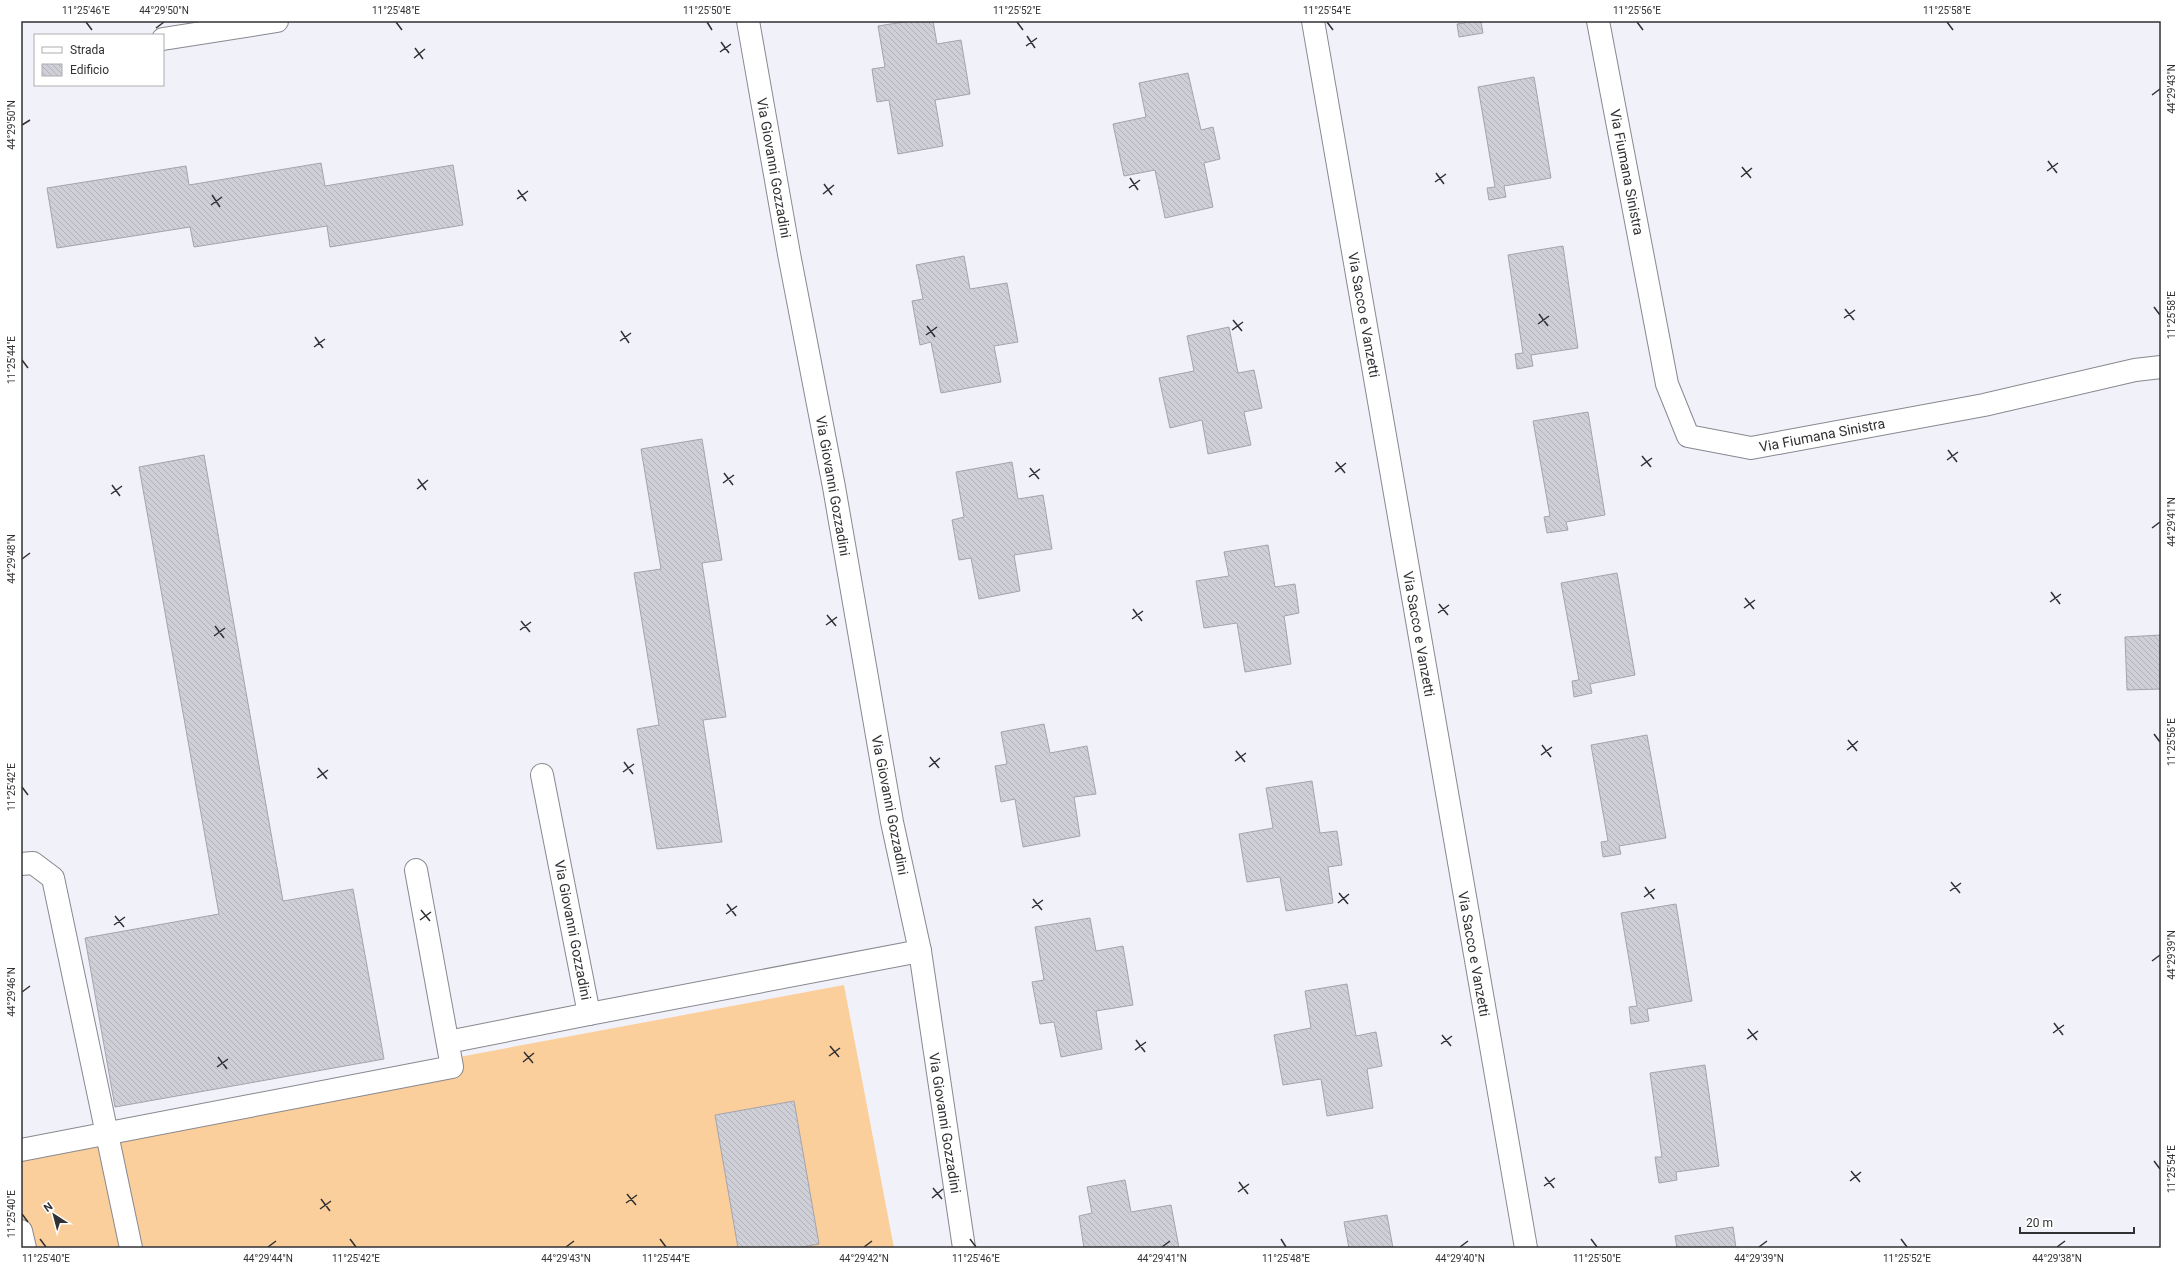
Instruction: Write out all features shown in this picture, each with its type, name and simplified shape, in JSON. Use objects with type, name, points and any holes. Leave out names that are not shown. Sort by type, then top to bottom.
[{"type":"street","points":[[164,39],[277,21]]},
{"type":"street","name":"Via Giovanni Gozzadini","points":[[748,21],[788,254],[834,487],[892,822],[920,951],[964,1248]]},
{"type":"street","name":"Via Sacco e Vanzetti","points":[[1313,21],[1526,1248]]},
{"type":"street","name":"Via Fiumana Sinistra","points":[[1598,21],[1667,384],[1688,436],[1751,448],[1984,405],[2135,370],[2161,367]]},
{"type":"street","name":"Via Giovanni Gozzadini","points":[[542,775],[589,1014],[920,951]]},
{"type":"street","points":[[21,864],[33,863],[53,878],[131,1248]]},
{"type":"street","points":[[21,1150],[452,1067],[416,870]]},
{"type":"street","points":[[448,1042],[589,1014]]},
{"type":"street","points":[[21,1231],[25,1248]]},
{"type":"shaded area","points":[[844,985],[894,1248],[21,1248],[21,1139]]},
{"type":"building","points":[[910,21],[933,21],[937,44],[961,40],[970,94],[935,100],[943,146],[898,154],[889,100],[877,102],[872,69],[885,67],[878,26]]},
{"type":"building","points":[[1465,21],[1486,21],[1481,22],[1483,33],[1459,37],[1457,24],[1465,23]]},
{"type":"building","points":[[1188,73],[1201,130],[1213,127],[1220,159],[1204,163],[1213,207],[1165,218],[1155,170],[1124,176],[1113,124],[1146,117],[1139,83]]},
{"type":"building","points":[[1534,77],[1551,178],[1504,186],[1506,197],[1489,200],[1487,188],[1495,187],[1478,87]]},
{"type":"building","points":[[321,163],[325,186],[453,165],[463,225],[330,247],[327,226],[194,247],[190,227],[57,248],[47,188],[186,166],[189,185]]},
{"type":"building","points":[[1563,246],[1578,348],[1531,355],[1533,366],[1517,369],[1515,354],[1523,353],[1508,255]]},
{"type":"building","points":[[964,256],[970,289],[1007,283],[1018,342],[994,346],[1001,382],[941,393],[931,342],[920,345],[912,301],[923,299],[916,265]]},
{"type":"building","points":[[1229,327],[1238,373],[1254,370],[1262,408],[1244,412],[1251,445],[1208,454],[1202,420],[1170,428],[1159,378],[1194,371],[1187,336]]},
{"type":"building","points":[[1588,412],[1605,515],[1566,522],[1568,530],[1547,533],[1544,517],[1550,516],[1533,421]]},
{"type":"building","points":[[702,439],[722,560],[702,563],[726,717],[703,720],[722,842],[657,849],[637,729],[659,725],[634,573],[661,569],[641,449]]},
{"type":"building","points":[[204,455],[283,901],[353,889],[384,1059],[115,1107],[85,938],[219,914],[139,467]]},
{"type":"building","points":[[1012,462],[1018,499],[1043,495],[1052,549],[1014,555],[1020,591],[979,599],[971,558],[959,560],[952,520],[964,517],[956,472]]},
{"type":"building","points":[[1268,545],[1275,587],[1295,584],[1299,613],[1284,616],[1291,664],[1245,672],[1237,623],[1204,628],[1196,581],[1229,576],[1224,552]]},
{"type":"building","points":[[1617,573],[1635,675],[1590,684],[1592,693],[1574,697],[1572,681],[1579,680],[1561,583]]},
{"type":"building","points":[[2161,635],[2161,689],[2127,690],[2125,637]]},
{"type":"building","points":[[1044,724],[1050,753],[1087,746],[1096,794],[1074,797],[1080,836],[1023,847],[1015,799],[1001,802],[995,766],[1007,764],[1001,732]]},
{"type":"building","points":[[1647,735],[1666,838],[1619,846],[1621,854],[1603,857],[1601,842],[1608,841],[1591,745]]},
{"type":"building","points":[[1312,781],[1320,833],[1337,831],[1342,865],[1328,867],[1333,903],[1286,911],[1280,877],[1247,882],[1239,834],[1273,828],[1266,788]]},
{"type":"building","points":[[1676,904],[1692,1001],[1647,1009],[1649,1021],[1631,1024],[1629,1007],[1637,1006],[1621,913]]},
{"type":"building","points":[[1090,918],[1096,951],[1123,946],[1133,1005],[1096,1011],[1102,1049],[1061,1057],[1054,1022],[1040,1024],[1032,982],[1044,980],[1035,927]]},
{"type":"building","points":[[1347,984],[1356,1036],[1376,1032],[1382,1066],[1367,1069],[1373,1108],[1327,1116],[1321,1079],[1283,1085],[1274,1035],[1311,1028],[1305,991]]},
{"type":"building","points":[[1705,1065],[1719,1166],[1676,1172],[1677,1180],[1659,1183],[1655,1157],[1662,1157],[1650,1073]]},
{"type":"building","points":[[794,1101],[819,1244],[797,1248],[738,1248],[715,1115]]},
{"type":"building","points":[[1125,1180],[1131,1212],[1171,1205],[1179,1248],[1084,1248],[1079,1216],[1092,1213],[1087,1187]]},
{"type":"building","points":[[1387,1215],[1393,1248],[1349,1248],[1344,1222]]},
{"type":"building","points":[[1733,1227],[1736,1248],[1677,1248],[1675,1236]]}]
